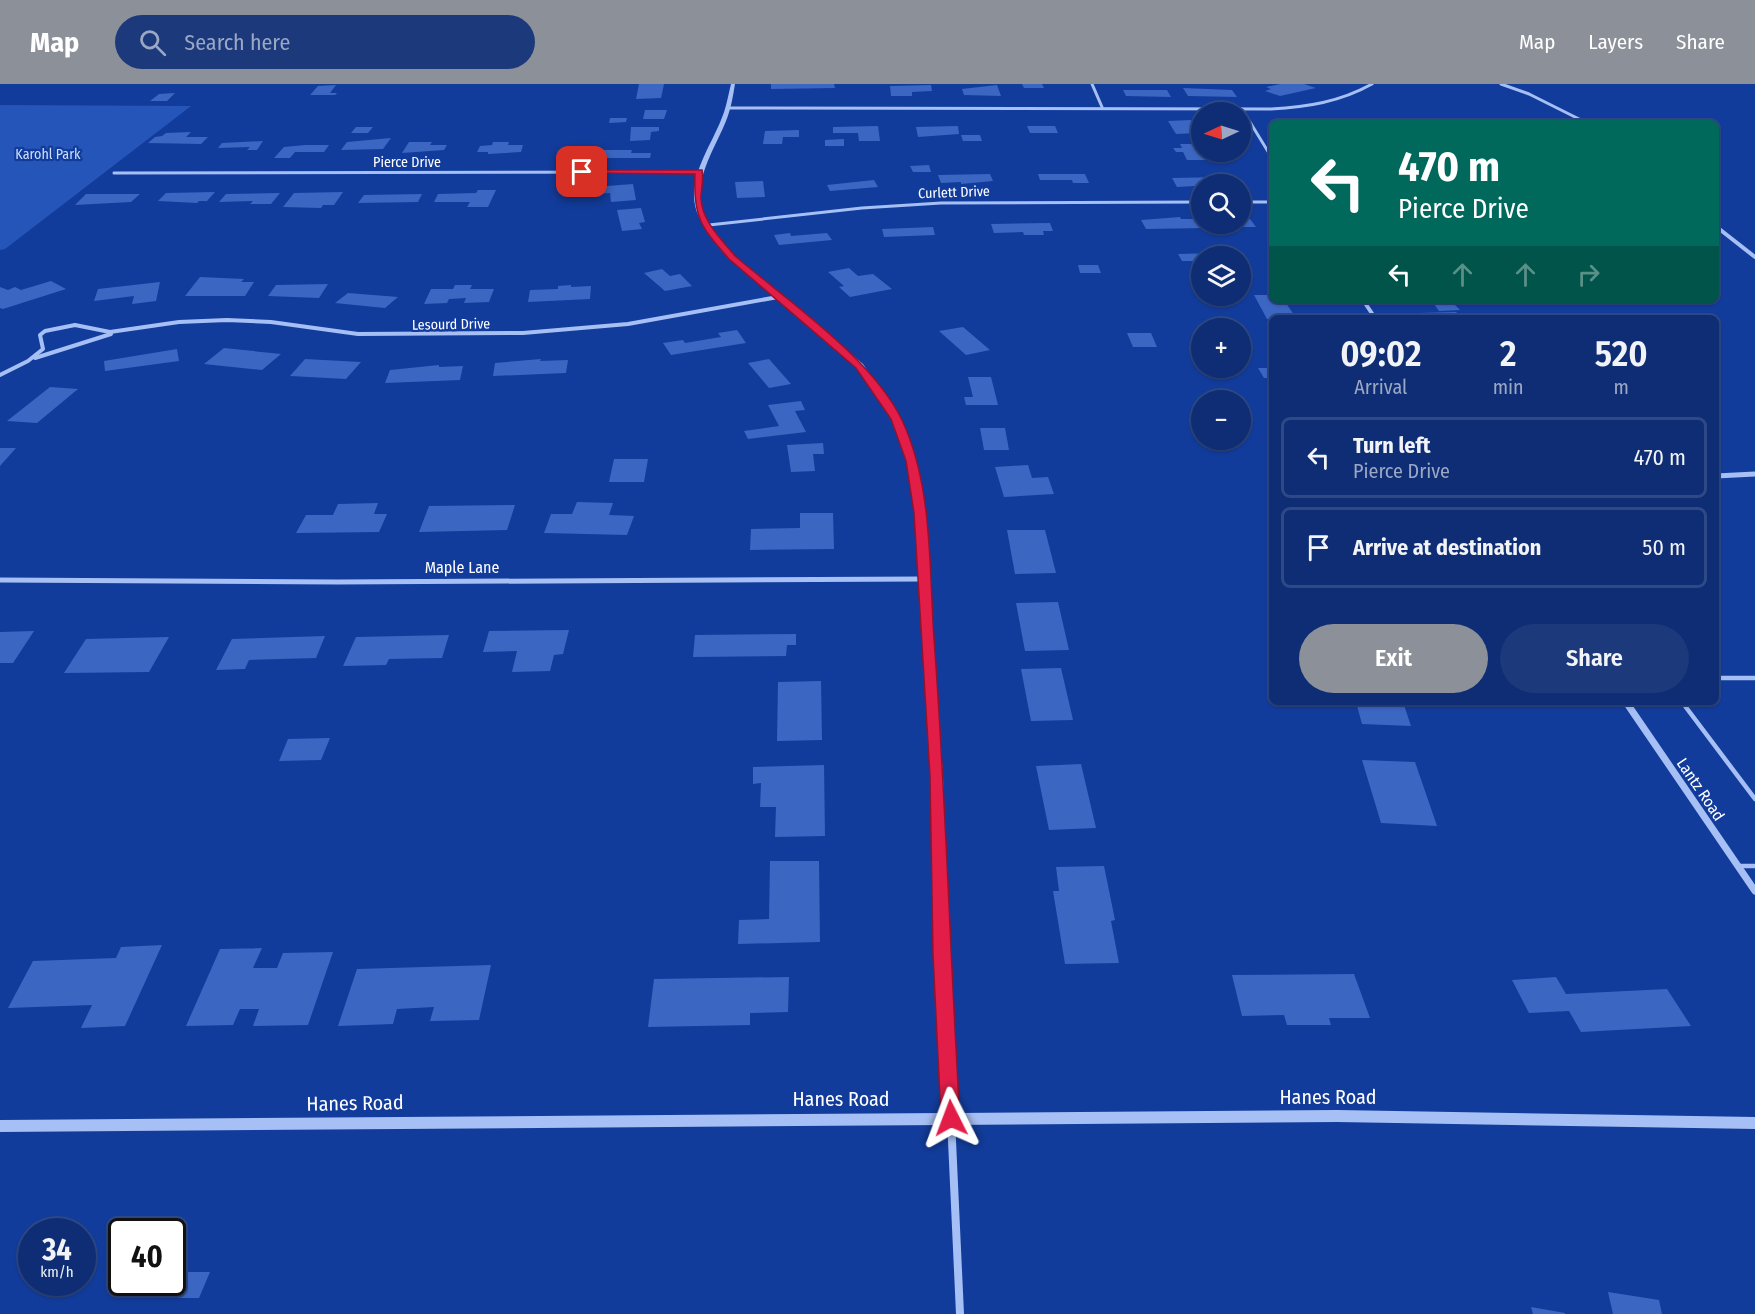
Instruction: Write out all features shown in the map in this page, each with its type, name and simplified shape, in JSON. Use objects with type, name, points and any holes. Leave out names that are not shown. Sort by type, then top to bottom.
[{"type":"street","points":[[734,84],[729,108],[699,172],[698,201],[701,215],[716,239],[732,257],[860,366],[896,419],[911,461],[920,513],[937,776],[942,955],[960,1314]]},
{"type":"street","points":[[1092,84],[1102,108]]},
{"type":"street","points":[[1251,109],[1286,108],[1331,102],[1349,97],[1372,84]]},
{"type":"street","points":[[1501,84],[1529,94],[1581,120]]},
{"type":"street","points":[[729,108],[1191,109]]},
{"type":"street","points":[[1251,124],[1269,153]]},
{"type":"street","name":"Pierce Drive","points":[[114,173],[699,172]]},
{"type":"street","name":"Curlett Drive","points":[[709,225],[862,208],[941,203],[1191,202]]},
{"type":"street","points":[[1251,202],[1269,202]]},
{"type":"street","points":[[1719,228],[1755,258]]},
{"type":"street","name":"Lesourd Drive","points":[[0,375],[28,361],[83,341],[123,331],[179,322],[227,320],[271,322],[334,332],[381,335],[523,333],[628,324],[778,297]]},
{"type":"street","name":"Lesourd Drive","points":[[28,361],[43,349],[40,335],[55,327],[75,325],[99,332],[123,331]]},
{"type":"street","points":[[1719,476],[1755,474]]},
{"type":"street","name":"Maple Lane","points":[[0,580],[349,582],[924,579]]},
{"type":"street","name":"Lantz Road","points":[[1628,705],[1755,891]]},
{"type":"street","name":"Hanes Road","points":[[0,1126],[1337,1116],[1755,1122]]},
{"type":"lane","points":[[1719,678],[1755,678]]},
{"type":"lane","points":[[1684,705],[1755,799]]},
{"type":"lane","points":[[1737,866],[1755,866]]},
{"type":"green space","name":"Karohl Park","points":[[0,105],[191,106],[5,249],[0,250]]},
{"type":"building","points":[[639,84],[664,84],[661,98],[636,99]]},
{"type":"building","points":[[771,84],[834,84],[835,88],[771,89]]},
{"type":"building","points":[[1022,84],[1042,84],[1044,88],[1024,88]]},
{"type":"building","points":[[1280,84],[1304,84],[1316,88],[1280,96],[1265,91],[1271,89],[1266,87]]},
{"type":"building","points":[[336,85],[330,93],[337,93],[335,95],[310,95],[318,86]]},
{"type":"building","points":[[931,85],[932,91],[912,92],[912,96],[891,96],[890,86]]},
{"type":"building","points":[[997,85],[1001,96],[964,95],[962,89]]},
{"type":"building","points":[[1183,88],[1232,90],[1237,97],[1188,96]]},
{"type":"building","points":[[1123,90],[1167,90],[1171,97],[1126,96]]},
{"type":"building","points":[[175,93],[167,101],[150,101],[159,94]]},
{"type":"building","points":[[645,110],[667,110],[664,119],[643,119]]},
{"type":"building","points":[[610,118],[627,118],[626,122],[609,123]]},
{"type":"building","points":[[1191,120],[1191,133],[1176,134],[1168,121]]},
{"type":"building","points":[[878,126],[880,141],[859,141],[858,133],[833,133],[833,127]]},
{"type":"building","points":[[958,126],[959,134],[918,137],[916,127]]},
{"type":"building","points":[[1027,126],[1055,126],[1058,133],[1030,133]]},
{"type":"building","points":[[356,127],[373,127],[368,133],[351,133]]},
{"type":"building","points":[[631,127],[659,127],[659,131],[651,132],[650,140],[630,141]]},
{"type":"building","points":[[799,130],[799,137],[783,137],[782,144],[763,144],[765,131]]},
{"type":"building","points":[[191,132],[186,137],[208,137],[201,144],[148,143],[155,137],[166,133]]},
{"type":"building","points":[[961,135],[980,135],[982,141],[963,141]]},
{"type":"building","points":[[391,138],[383,149],[341,150],[347,142]]},
{"type":"building","points":[[844,139],[844,146],[825,146],[825,140]]},
{"type":"building","points":[[263,141],[257,150],[247,150],[250,147],[218,148],[222,143]]},
{"type":"building","points":[[409,142],[432,142],[430,145],[447,145],[444,150],[402,153]]},
{"type":"building","points":[[493,142],[523,145],[521,152],[488,154],[488,152],[477,152],[480,146],[492,145]]},
{"type":"building","points":[[1180,144],[1191,144],[1191,160],[1187,160],[1183,152],[1176,152],[1173,148],[1182,148]]},
{"type":"building","points":[[329,145],[324,152],[295,152],[290,158],[274,158],[284,147]]},
{"type":"building","points":[[597,150],[632,150],[631,153],[651,153],[650,158],[594,158]]},
{"type":"building","points":[[929,165],[931,172],[913,172],[910,166]]},
{"type":"building","points":[[990,174],[993,181],[961,184],[961,182],[941,183],[938,175]]},
{"type":"building","points":[[1038,174],[1085,174],[1089,183],[1073,183],[1072,180],[1040,180]]},
{"type":"building","points":[[1172,178],[1191,178],[1191,186],[1177,187]]},
{"type":"building","points":[[874,180],[878,187],[830,191],[827,185]]},
{"type":"building","points":[[763,181],[765,197],[737,198],[735,182]]},
{"type":"building","points":[[633,184],[636,200],[611,202],[610,193],[582,195],[581,188]]},
{"type":"building","points":[[478,190],[496,190],[488,207],[467,207],[470,202],[434,202],[438,194],[476,193]]},
{"type":"building","points":[[215,192],[207,201],[197,203],[158,201],[166,193]]},
{"type":"building","points":[[343,192],[334,205],[323,205],[321,208],[283,207],[294,193]]},
{"type":"building","points":[[280,193],[271,204],[250,204],[253,201],[219,202],[226,194]]},
{"type":"building","points":[[86,194],[140,194],[131,202],[75,205]]},
{"type":"building","points":[[422,194],[418,202],[358,203],[364,195]]},
{"type":"building","points":[[641,208],[645,222],[639,223],[642,229],[622,231],[617,210]]},
{"type":"building","points":[[1180,217],[1191,219],[1191,228],[1146,229],[1141,220]]},
{"type":"building","points":[[1050,223],[1053,231],[1043,231],[1044,235],[1024,235],[1023,232],[994,233],[991,224]]},
{"type":"building","points":[[933,227],[935,235],[884,237],[882,229]]},
{"type":"building","points":[[790,233],[791,236],[827,233],[832,240],[779,245],[774,235]]},
{"type":"building","points":[[1178,254],[1191,254],[1191,261],[1182,261]]},
{"type":"building","points":[[1078,265],[1098,265],[1101,273],[1080,273]]},
{"type":"building","points":[[849,268],[858,276],[873,274],[892,289],[850,297],[839,287],[844,286],[828,272]]},
{"type":"building","points":[[662,269],[670,276],[680,274],[692,286],[665,291],[644,273]]},
{"type":"building","points":[[200,277],[244,279],[241,282],[254,282],[245,296],[185,296]]},
{"type":"building","points":[[51,281],[66,289],[0,308],[0,287],[8,290],[15,287],[21,290]]},
{"type":"building","points":[[160,282],[156,301],[132,304],[134,296],[94,301],[98,289]]},
{"type":"building","points":[[328,284],[319,298],[268,296],[276,285]]},
{"type":"building","points":[[455,285],[472,285],[470,289],[494,289],[489,302],[464,303],[466,298],[449,299],[447,303],[424,304],[431,289],[453,289]]},
{"type":"building","points":[[571,285],[571,287],[591,286],[590,299],[528,302],[530,290],[558,289],[558,286]]},
{"type":"building","points":[[348,293],[398,297],[385,308],[335,303]]},
{"type":"building","points":[[1254,295],[1269,295],[1269,303],[1286,303],[1294,315],[1269,315],[1267,319]]},
{"type":"building","points":[[1434,304],[1454,304],[1460,310],[1439,311]]},
{"type":"building","points":[[1456,312],[1459,315],[1421,315],[1419,313]]},
{"type":"building","points":[[963,327],[990,350],[966,355],[939,331]]},
{"type":"building","points":[[737,330],[746,343],[671,355],[663,343],[683,340],[685,343],[721,337],[718,333]]},
{"type":"building","points":[[1127,333],[1151,333],[1157,347],[1133,347]]},
{"type":"building","points":[[224,348],[281,354],[262,370],[204,364]]},
{"type":"building","points":[[177,349],[179,361],[105,371],[104,361]]},
{"type":"building","points":[[305,359],[361,362],[346,379],[290,376]]},
{"type":"building","points":[[541,359],[540,361],[568,360],[566,373],[493,376],[495,363]]},
{"type":"building","points":[[769,359],[791,384],[769,388],[748,363]]},
{"type":"building","points":[[439,365],[439,367],[463,366],[460,380],[385,383],[390,370]]},
{"type":"building","points":[[1258,368],[1269,368],[1269,378],[1264,378]]},
{"type":"building","points":[[968,377],[991,377],[998,405],[966,405],[964,397],[973,397]]},
{"type":"building","points":[[50,387],[78,389],[37,423],[7,421]]},
{"type":"building","points":[[801,401],[805,410],[795,411],[806,432],[748,439],[744,431],[779,426],[768,405]]},
{"type":"building","points":[[980,428],[1005,428],[1009,450],[984,450]]},
{"type":"building","points":[[823,443],[824,454],[813,454],[815,471],[791,472],[787,445]]},
{"type":"building","points":[[0,448],[16,448],[0,466]]},
{"type":"building","points":[[614,459],[648,459],[644,482],[609,482]]},
{"type":"building","points":[[1028,465],[1032,478],[1048,477],[1054,494],[1004,497],[995,467]]},
{"type":"building","points":[[577,502],[613,503],[609,515],[634,516],[627,535],[544,533],[551,514],[572,514]]},
{"type":"building","points":[[378,503],[374,514],[387,514],[379,532],[296,533],[306,515],[333,515],[338,504]]},
{"type":"building","points":[[515,505],[507,530],[419,532],[429,506]]},
{"type":"building","points":[[800,513],[833,513],[834,549],[750,550],[751,529],[800,528]]},
{"type":"building","points":[[1007,530],[1045,530],[1056,573],[1015,574]]},
{"type":"building","points":[[1058,602],[1069,650],[1025,651],[1016,603]]},
{"type":"building","points":[[569,630],[563,654],[554,655],[550,671],[512,672],[517,651],[483,652],[489,631]]},
{"type":"building","points":[[34,631],[13,663],[0,663],[0,632]]},
{"type":"building","points":[[796,634],[796,645],[787,645],[786,656],[693,657],[695,635]]},
{"type":"building","points":[[449,635],[442,658],[389,659],[386,665],[343,666],[356,637]]},
{"type":"building","points":[[325,636],[316,658],[249,660],[245,669],[216,670],[232,639]]},
{"type":"building","points":[[169,637],[149,672],[64,673],[86,639]]},
{"type":"building","points":[[1061,668],[1073,720],[1031,721],[1021,669]]},
{"type":"building","points":[[821,681],[822,740],[777,741],[778,682]]},
{"type":"building","points":[[1357,705],[1404,705],[1411,726],[1362,724]]},
{"type":"building","points":[[330,738],[321,760],[279,761],[288,739]]},
{"type":"building","points":[[1362,760],[1415,762],[1437,826],[1381,823]]},
{"type":"building","points":[[1081,764],[1096,828],[1049,830],[1036,766]]},
{"type":"building","points":[[824,765],[825,836],[775,837],[776,807],[760,807],[761,783],[753,784],[753,767]]},
{"type":"building","points":[[770,861],[819,861],[820,942],[738,944],[739,920],[769,919]]},
{"type":"building","points":[[1104,866],[1115,920],[1111,921],[1119,963],[1065,964],[1053,891],[1059,891],[1056,867]]},
{"type":"building","points":[[162,945],[125,1026],[81,1028],[92,1005],[8,1008],[33,961],[116,958],[121,947]]},
{"type":"building","points":[[262,948],[253,968],[277,968],[283,953],[333,952],[308,1025],[253,1026],[259,1009],[240,1009],[233,1025],[186,1026],[220,949]]},
{"type":"building","points":[[491,965],[479,1020],[430,1021],[434,1007],[397,1009],[393,1024],[338,1026],[357,969]]},
{"type":"building","points":[[1354,974],[1370,1018],[1329,1018],[1331,1025],[1287,1025],[1284,1015],[1242,1016],[1232,975]]},
{"type":"building","points":[[789,977],[788,1012],[750,1013],[750,1025],[648,1027],[654,979]]},
{"type":"building","points":[[1556,977],[1566,994],[1667,989],[1691,1026],[1581,1032],[1569,1011],[1529,1013],[1512,980]]},
{"type":"building","points":[[186,1272],[210,1272],[199,1298],[148,1298],[149,1296],[186,1296]]},
{"type":"building","points":[[1608,1292],[1659,1300],[1662,1314],[1613,1314]]},
{"type":"building","points":[[1531,1307],[1565,1313],[1565,1314],[1533,1314]]},
{"type":"route","points":[[582,172],[699,172],[697,188],[701,215],[716,239],[732,257],[860,366],[896,419],[911,461],[920,513],[937,776],[942,955],[951,1118]]}]
